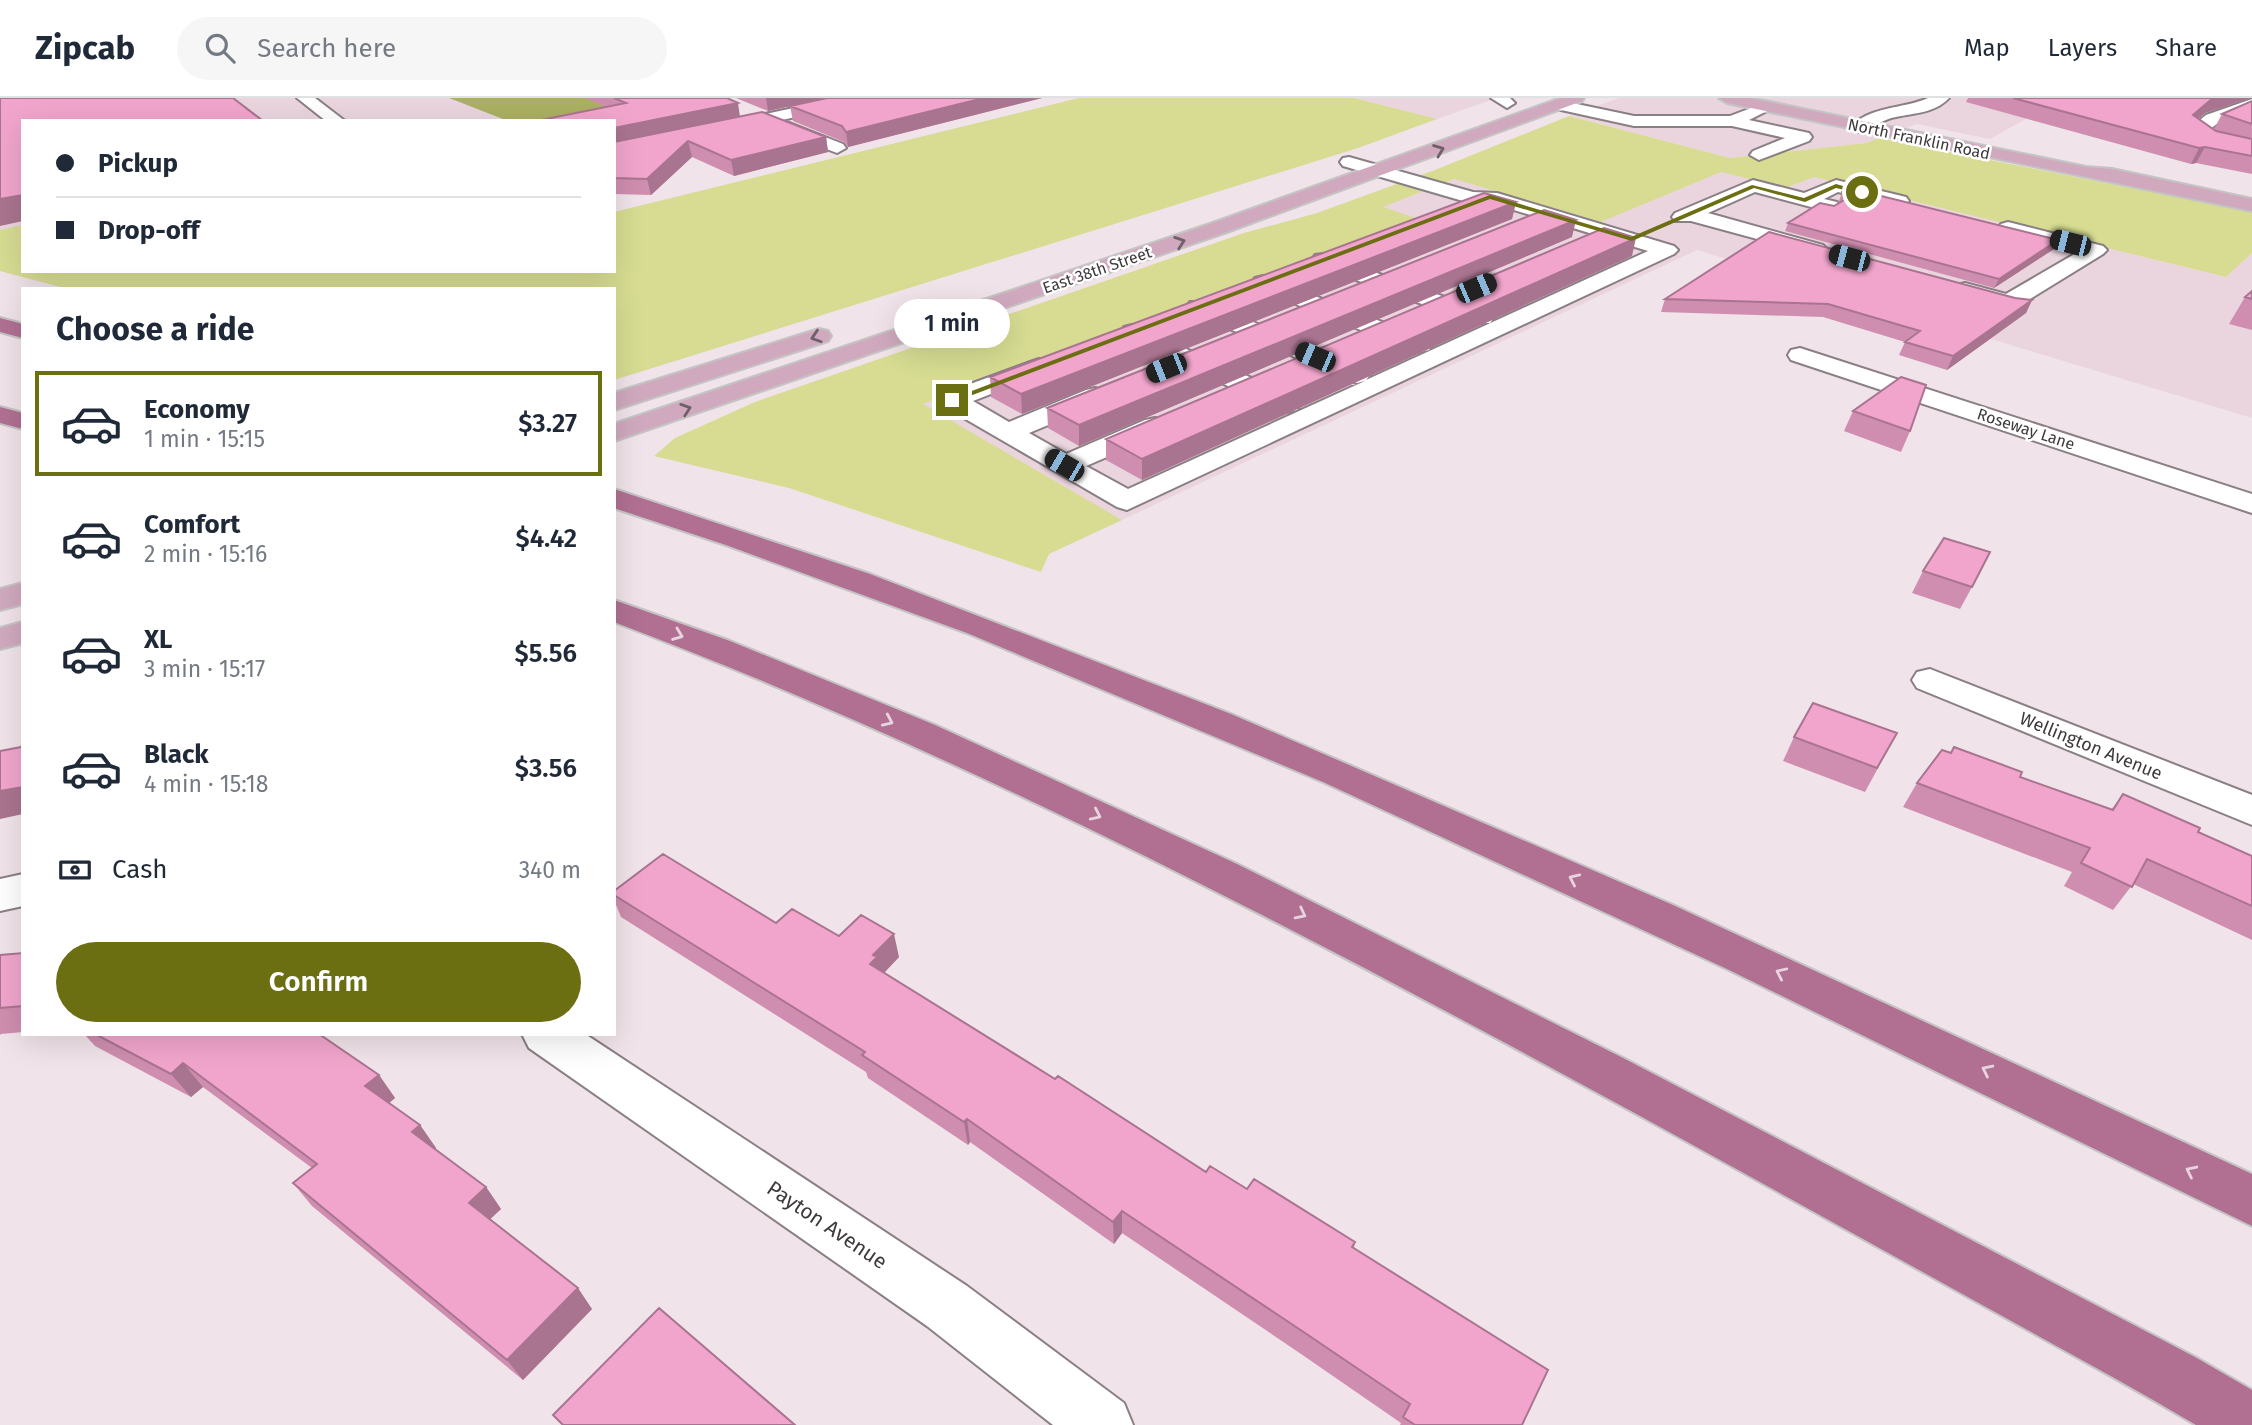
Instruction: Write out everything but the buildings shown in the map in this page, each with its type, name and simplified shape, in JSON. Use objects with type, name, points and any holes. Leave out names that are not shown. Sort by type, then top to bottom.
[{"type":"highway","points":[[0,325],[21,330]]},
{"type":"highway","points":[[0,415],[21,420]]},
{"type":"highway","points":[[616,499],[743,541],[998,633],[1407,802],[1814,988],[2252,1201]]},
{"type":"highway","points":[[616,611],[744,660],[995,768],[1278,902],[1669,1105],[2174,1378],[2252,1424]]},
{"type":"main road","name":"East 38th Street","points":[[618,431],[1382,171],[1576,98]]},
{"type":"main road","name":"North Franklin Road","points":[[1727,98],[1771,102],[1885,124],[2086,173],[2112,175],[2252,205]]},
{"type":"main road","points":[[1226,203],[1349,162],[1510,100]]},
{"type":"main road","points":[[616,401],[837,330]]},
{"type":"main road","points":[[0,600],[21,594]]},
{"type":"main road","points":[[0,639],[21,633]]},
{"type":"street","points":[[305,98],[334,119]]},
{"type":"street","points":[[703,133],[862,98]]},
{"type":"street","points":[[1558,105],[1634,121],[1732,121],[1803,137],[1848,138],[1941,98]]},
{"type":"street","points":[[1732,121],[1771,102]]},
{"type":"street","points":[[2252,104],[2212,119],[2197,129],[2207,137],[2252,150]]},
{"type":"street","points":[[743,110],[837,149]]},
{"type":"street","points":[[1759,155],[1803,137]]},
{"type":"street","points":[[1061,359],[952,400],[1126,501],[1667,250],[1549,214],[1478,199],[1349,162]]},
{"type":"street","points":[[1632,239],[1754,186],[1805,200],[1838,218],[1727,198]]},
{"type":"street","points":[[1805,200],[1836,186],[1914,205]]},
{"type":"street","points":[[1449,212],[1478,199]]},
{"type":"street","points":[[1510,230],[1549,214]]},
{"type":"street","points":[[1689,214],[1836,254]]},
{"type":"street","points":[[1992,224],[2096,250],[2066,268],[2015,275]]},
{"type":"street","points":[[1575,246],[1607,232]]},
{"type":"street","points":[[1312,415],[1189,358],[1120,337],[1358,246]]},
{"type":"street","points":[[1323,260],[1503,326]]},
{"type":"street","points":[[1166,368],[1413,269]]},
{"type":"street","points":[[1579,271],[1604,279]]},
{"type":"street","points":[[1942,284],[2008,302],[2041,272]]},
{"type":"street","points":[[1263,282],[1443,354]]},
{"type":"street","points":[[1224,396],[1472,290]]},
{"type":"street","points":[[1531,293],[1555,302]]},
{"type":"street","points":[[1180,314],[1256,332],[1378,384]]},
{"type":"street","name":"Roseway Lane","points":[[1800,355],[2252,504]]},
{"type":"street","points":[[1006,432],[1118,387],[1084,370]]},
{"type":"street","points":[[1064,465],[1177,416],[1153,405]]},
{"type":"street","points":[[1209,432],[1241,448]]},
{"type":"street","name":"Wellington Avenue","points":[[1930,680],[2252,811]]},
{"type":"street","points":[[0,895],[21,890]]},
{"type":"street","name":"Payton Avenue","points":[[549,1036],[947,1306],[1102,1425]]},
{"type":"shaded area","points":[[0,98],[449,98],[505,119],[21,119],[21,225],[0,230]]},
{"type":"shaded area","points":[[1354,98],[1497,98],[1437,119]]},
{"type":"shaded area","points":[[1619,98],[2064,98],[1990,139],[1917,124],[1866,143],[1730,158],[1569,116]]},
{"type":"shaded area","points":[[1721,172],[1785,188],[1814,177],[2225,277],[2252,253],[2252,418],[1697,250],[1122,520],[922,404],[1416,220],[1382,207],[1454,179],[1601,222]]},
{"type":"green space","points":[[449,98],[696,98],[594,119],[503,119]]},
{"type":"green space","points":[[1079,98],[1354,98],[1437,119],[1358,148],[616,379],[616,287],[60,287],[0,271],[0,230],[21,225],[21,273],[616,273],[616,212]]},
{"type":"green space","points":[[1569,116],[1730,158],[1866,143],[1879,138],[2252,212],[2252,253],[2226,277],[1814,177],[1785,188],[1721,172],[1601,222],[1454,179],[1383,207],[1418,219],[923,404],[1122,520],[1049,554],[1041,572],[789,488],[654,456],[675,438],[755,402],[1244,233],[1317,213],[1435,170]]},
{"type":"route","points":[[952,400],[1490,197],[1632,239],[1754,186],[1805,200],[1836,186],[1862,192]]}]
